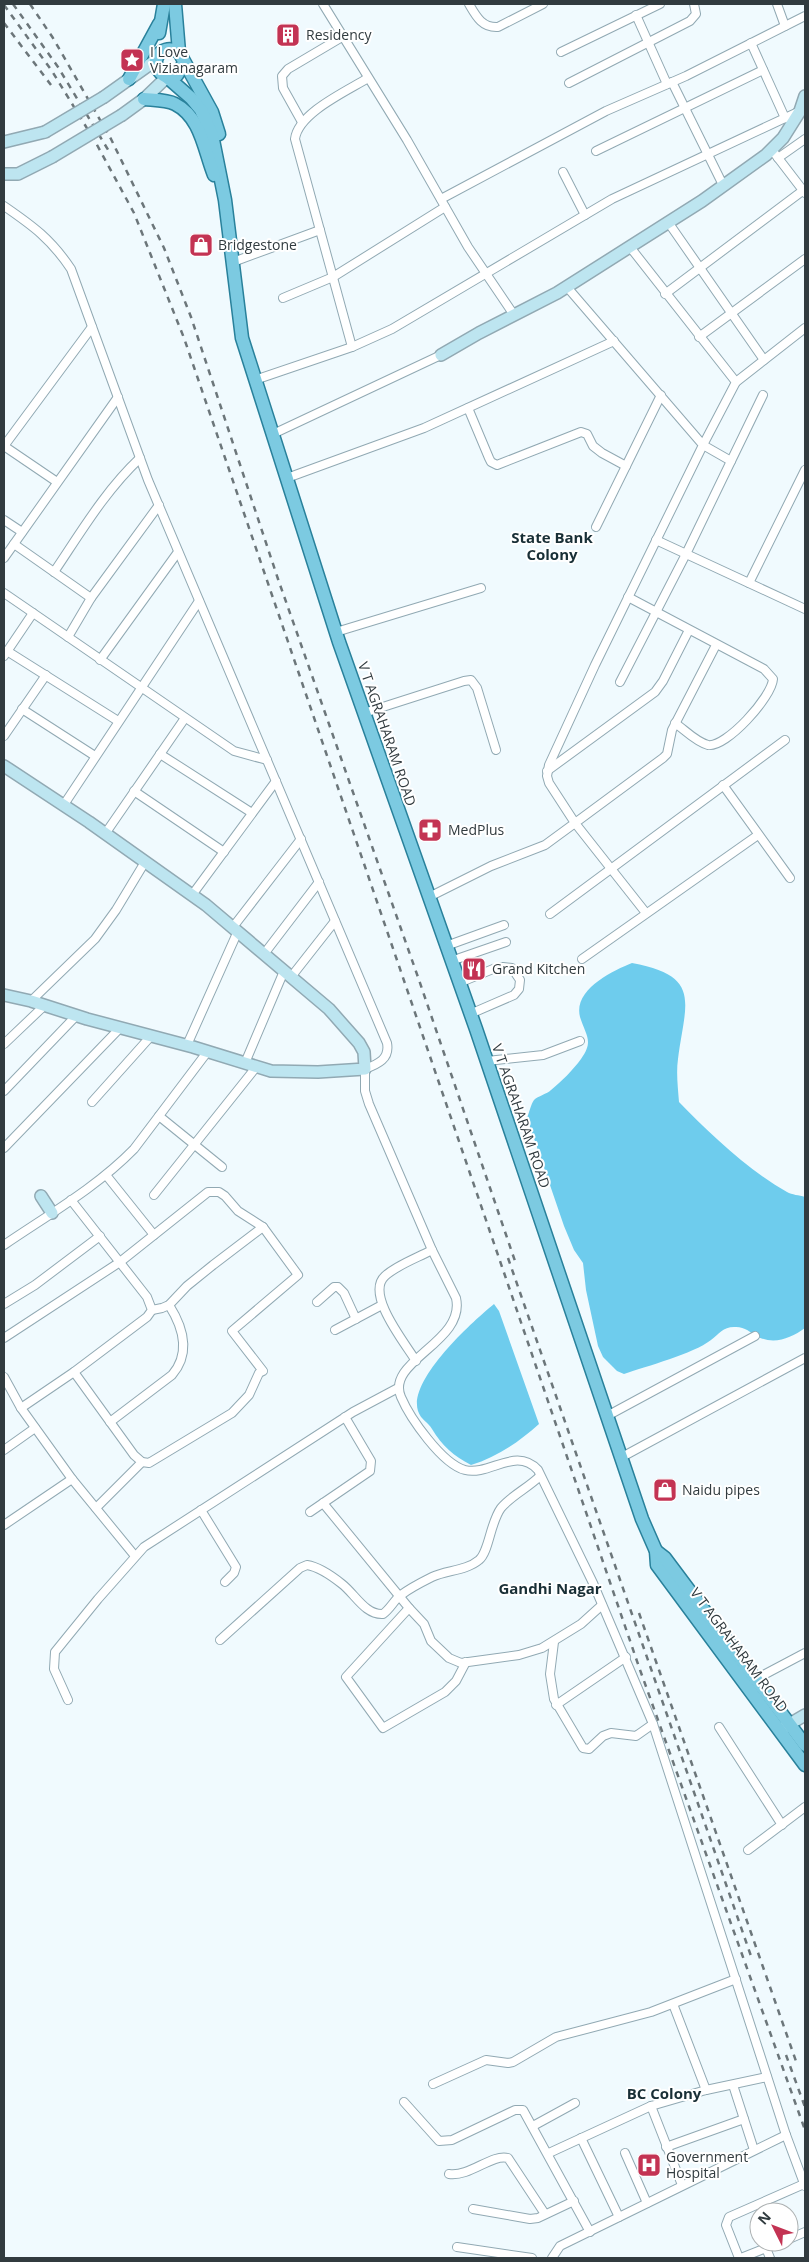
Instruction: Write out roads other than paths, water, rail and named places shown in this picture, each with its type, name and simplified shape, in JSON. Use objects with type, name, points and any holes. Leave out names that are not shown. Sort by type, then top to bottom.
[{"type":"main road","points":[[164,4],[159,24],[156,65],[201,110],[212,135],[225,200]]},
{"type":"main road","points":[[164,75],[177,75],[181,58],[175,4]]},
{"type":"main road","points":[[129,79],[159,24]]},
{"type":"main road","points":[[158,56],[167,49],[181,58],[200,87],[212,112],[224,152],[225,200]]},
{"type":"main road","points":[[144,99],[175,104],[192,118],[200,133],[225,200]]},
{"type":"main road","name":"V T AGRAHARAM ROAD","points":[[225,200],[242,338],[255,380],[336,632],[470,1014],[642,1520],[656,1551],[665,1558],[784,1727],[805,1765]]},
{"type":"main road","name":"V T AGRAHARAM ROAD","points":[[784,1727],[805,1745]]},
{"type":"street","points":[[323,4],[407,140],[485,273],[514,315]]},
{"type":"street","points":[[470,4],[479,20],[491,27],[498,26],[543,4]]},
{"type":"street","points":[[561,52],[660,4]]},
{"type":"street","points":[[569,83],[690,21],[696,14],[694,4]]},
{"type":"street","points":[[777,4],[785,26]]},
{"type":"street","points":[[636,15],[724,185]]},
{"type":"street","points":[[440,199],[606,112],[670,83],[805,16]]},
{"type":"street","points":[[302,122],[283,88],[282,76],[288,69],[342,37]]},
{"type":"street","points":[[751,43],[785,118]]},
{"type":"street","points":[[4,142],[45,132],[104,97],[158,56]]},
{"type":"street","points":[[596,151],[763,70]]},
{"type":"street","points":[[4,174],[18,174],[52,157],[122,115],[144,99],[164,75]]},
{"type":"street","points":[[352,347],[295,145],[295,134],[309,115],[368,78]]},
{"type":"street","points":[[775,154],[800,111],[805,96]]},
{"type":"street","points":[[255,380],[352,347],[392,329],[612,199],[800,111]]},
{"type":"street","points":[[273,434],[441,355],[567,287],[724,185],[775,154],[805,139]]},
{"type":"street","points":[[665,294],[805,191],[775,154]]},
{"type":"street","points":[[563,172],[584,215]]},
{"type":"street","points":[[4,206],[34,226],[56,246],[71,269],[158,505],[336,921],[387,1043],[387,1052],[380,1064],[365,1068],[318,1072],[271,1071],[76,1016],[31,1001],[4,995]]},
{"type":"street","points":[[283,298],[332,277],[445,207]]},
{"type":"street","points":[[668,222],[764,360]]},
{"type":"street","points":[[233,262],[320,230]]},
{"type":"street","points":[[630,247],[736,382]]},
{"type":"street","points":[[699,337],[805,259]]},
{"type":"street","points":[[567,287],[704,445],[732,461]]},
{"type":"street","points":[[57,482],[4,446],[92,327]]},
{"type":"street","points":[[646,913],[575,823],[549,783],[547,772],[628,597],[736,382],[805,328]]},
{"type":"street","points":[[287,478],[424,428],[614,341]]},
{"type":"street","points":[[596,526],[661,395]]},
{"type":"street","points":[[620,682],[686,554],[763,395]]},
{"type":"street","points":[[4,558],[118,397]]},
{"type":"street","points":[[468,408],[491,462],[497,465],[581,432],[587,434],[593,446],[602,453],[626,466]]},
{"type":"street","points":[[54,572],[118,479],[140,458]]},
{"type":"street","points":[[749,583],[805,470]]},
{"type":"street","points":[[68,637],[92,598],[158,505]]},
{"type":"street","points":[[4,520],[22,532]]},
{"type":"street","points":[[656,540],[805,609]]},
{"type":"street","points":[[14,544],[92,598]]},
{"type":"street","points":[[100,660],[178,552]]},
{"type":"street","points":[[336,632],[482,588]]},
{"type":"street","points":[[4,593],[234,751],[267,760]]},
{"type":"street","points":[[628,597],[768,672],[773,679],[768,694],[733,732],[715,744],[708,745],[700,742],[675,724]]},
{"type":"street","points":[[63,806],[199,601]]},
{"type":"street","points":[[33,613],[6,654],[46,675],[118,722]]},
{"type":"street","points":[[547,772],[655,692],[689,630]]},
{"type":"street","points":[[429,897],[483,870],[544,845],[663,758],[675,724],[716,645]]},
{"type":"street","points":[[4,736],[46,675]]},
{"type":"street","points":[[364,713],[471,680],[477,688],[496,750]]},
{"type":"street","points":[[22,709],[96,756]]},
{"type":"street","points":[[105,834],[185,718]]},
{"type":"street","points":[[550,914],[784,740]]},
{"type":"street","points":[[160,754],[252,813]]},
{"type":"street","points":[[4,766],[192,895],[235,929],[329,1009],[359,1043],[364,1052],[365,1091],[369,1104],[432,1250],[456,1298],[458,1310],[456,1317],[446,1331],[405,1371],[399,1381],[398,1388],[401,1398],[430,1443],[451,1462],[465,1470],[479,1470],[515,1460],[534,1465],[626,1657],[653,1724],[786,2135],[805,2185],[728,2217],[726,2225],[740,2258],[756,2252]]},
{"type":"street","points":[[192,895],[276,781]]},
{"type":"street","points":[[723,785],[790,878]]},
{"type":"street","points":[[134,791],[224,852]]},
{"type":"street","points":[[582,959],[758,835]]},
{"type":"street","points":[[187,1046],[235,929],[300,839]]},
{"type":"street","points":[[31,1001],[96,939],[145,862]]},
{"type":"street","points":[[264,954],[319,882]]},
{"type":"street","points":[[245,1063],[287,974],[336,921]]},
{"type":"street","points":[[446,946],[504,925]]},
{"type":"street","points":[[451,961],[506,942]]},
{"type":"street","points":[[459,983],[503,967],[512,968],[520,980],[520,989],[514,995],[470,1014]]},
{"type":"street","points":[[4,1044],[45,1005]]},
{"type":"street","points":[[4,1091],[76,1016]]},
{"type":"street","points":[[4,1148],[120,1028]]},
{"type":"street","points":[[92,1102],[151,1036]]},
{"type":"street","points":[[486,1062],[543,1055],[580,1041]]},
{"type":"street","points":[[4,1245],[106,1175],[134,1149],[208,1052]]},
{"type":"street","points":[[154,1195],[257,1066]]},
{"type":"street","points":[[159,1116],[222,1168]]},
{"type":"street","points":[[106,1175],[154,1235]]},
{"type":"street","points":[[4,1338],[120,1262],[204,1194],[213,1192],[225,1196],[238,1211],[263,1227],[298,1275],[232,1331],[263,1371],[259,1373],[249,1395],[232,1413],[149,1463],[142,1462],[134,1455],[74,1372]]},
{"type":"street","points":[[41,1196],[52,1213]]},
{"type":"street","points":[[71,1200],[147,1297],[152,1310]]},
{"type":"street","points":[[21,1408],[74,1372],[147,1317],[152,1310],[169,1305],[207,1270],[263,1227]]},
{"type":"street","points":[[4,1304],[35,1285],[100,1236]]},
{"type":"street","points":[[416,1361],[382,1305],[378,1287],[384,1277],[432,1250]]},
{"type":"street","points":[[317,1302],[334,1287],[340,1288],[356,1319]]},
{"type":"street","points":[[110,1422],[172,1375],[180,1366],[183,1358],[181,1328],[169,1305]]},
{"type":"street","points":[[335,1330],[382,1305]]},
{"type":"street","points":[[607,1416],[755,1336]]},
{"type":"street","points":[[622,1457],[805,1358]]},
{"type":"street","points":[[4,1377],[21,1408],[72,1479],[135,1556]]},
{"type":"street","points":[[68,1700],[54,1670],[56,1652],[72,1630],[135,1556],[161,1535],[345,1417],[398,1388]]},
{"type":"street","points":[[310,1512],[367,1475],[372,1467],[371,1461],[345,1417]]},
{"type":"street","points":[[4,1450],[35,1428]]},
{"type":"street","points":[[96,1508],[142,1462]]},
{"type":"street","points":[[220,1640],[300,1568],[307,1565],[324,1571],[343,1584],[370,1611],[378,1614],[390,1609],[400,1596],[434,1576],[463,1568],[480,1559],[486,1550],[490,1530],[502,1508],[540,1476]]},
{"type":"street","points":[[4,1524],[72,1479]]},
{"type":"street","points":[[323,1503],[424,1624],[430,1641],[454,1662],[466,1662],[532,1652],[554,1642],[586,1620],[602,1605]]},
{"type":"street","points":[[201,1510],[236,1567],[234,1573],[225,1582]]},
{"type":"street","points":[[409,1608],[346,1677],[383,1728],[445,1692],[456,1681],[466,1662]]},
{"type":"street","points":[[554,1642],[550,1674],[551,1690],[556,1705],[581,1745],[586,1749],[611,1733],[636,1736],[653,1724]]},
{"type":"street","points":[[751,1682],[805,1652]]},
{"type":"street","points":[[556,1705],[626,1657]]},
{"type":"street","points":[[784,1727],[805,1715]]},
{"type":"street","points":[[719,1727],[782,1826]]},
{"type":"street","points":[[748,1850],[805,1807]]},
{"type":"street","points":[[433,2084],[480,2062],[492,2060],[512,2062],[563,2034],[612,2024],[673,2004],[736,1979]]},
{"type":"street","points":[[673,2004],[706,2090]]},
{"type":"street","points":[[549,2153],[650,2106],[706,2090],[768,2077]]},
{"type":"street","points":[[733,2085],[754,2150]]},
{"type":"street","points":[[404,2102],[439,2141],[452,2140],[520,2109],[526,2113],[590,2232]]},
{"type":"street","points":[[533,2126],[575,2103]]},
{"type":"street","points":[[650,2106],[682,2185]]},
{"type":"street","points":[[666,2148],[744,2119]]},
{"type":"street","points":[[552,2258],[560,2246],[786,2135]]},
{"type":"street","points":[[581,2138],[619,2217]]},
{"type":"street","points":[[625,2153],[647,2203]]},
{"type":"street","points":[[449,2174],[457,2175],[500,2158],[508,2158],[545,2214]]},
{"type":"street","points":[[473,2210],[530,2219],[574,2201]]},
{"type":"street","points":[[457,2247],[532,2258]]},
{"type":"water","points":[[632,963],[655,969],[670,976],[680,984],[684,995],[684,1022],[677,1064],[679,1102],[716,1138],[758,1173],[787,1192],[805,1197],[805,1328],[783,1339],[771,1340],[758,1337],[744,1328],[730,1327],[693,1350],[624,1374],[617,1371],[603,1357],[598,1346],[586,1290],[583,1263],[574,1250],[564,1226],[527,1118],[534,1100],[559,1083],[585,1053],[588,1038],[580,1017],[579,1007],[582,998],[588,990],[605,976]]},
{"type":"water","points":[[494,1304],[499,1311],[539,1424],[507,1448],[490,1458],[471,1465],[459,1458],[440,1441],[419,1414],[417,1398],[432,1368],[444,1353],[471,1324]]},
{"type":"railway","points":[[13,4],[58,67],[110,153]]},
{"type":"railway","points":[[30,4],[53,38],[111,139],[164,248],[191,317],[278,579],[419,980],[516,1264]]},
{"type":"railway","points":[[4,5],[52,71],[96,143],[134,213],[184,338],[639,1667],[805,2130]]},
{"type":"railway","points":[[4,23],[51,85]]},
{"type":"railway","points":[[508,1258],[751,1956]]},
{"type":"railway","points":[[639,1613],[797,2064]]},
{"type":"railway","points":[[786,2055],[805,2107]]},
{"type":"place","name":"Residency","points":[[288,35]]},
{"type":"place","name":"I Love Vizianagaram","points":[[132,60]]},
{"type":"place","name":"Bridgestone","points":[[201,245]]},
{"type":"place","name":"MedPlus","points":[[430,830]]},
{"type":"place","name":"Grand Kitchen","points":[[474,969]]},
{"type":"place","name":"Naidu pipes","points":[[665,1490]]},
{"type":"place","name":"Government Hospital","points":[[649,2165]]},
{"type":"district","name":"State Bank Colony","points":[[552,546]]},
{"type":"district","name":"Gandhi Nagar","points":[[550,1589]]},
{"type":"district","name":"BC Colony","points":[[664,2094]]}]
